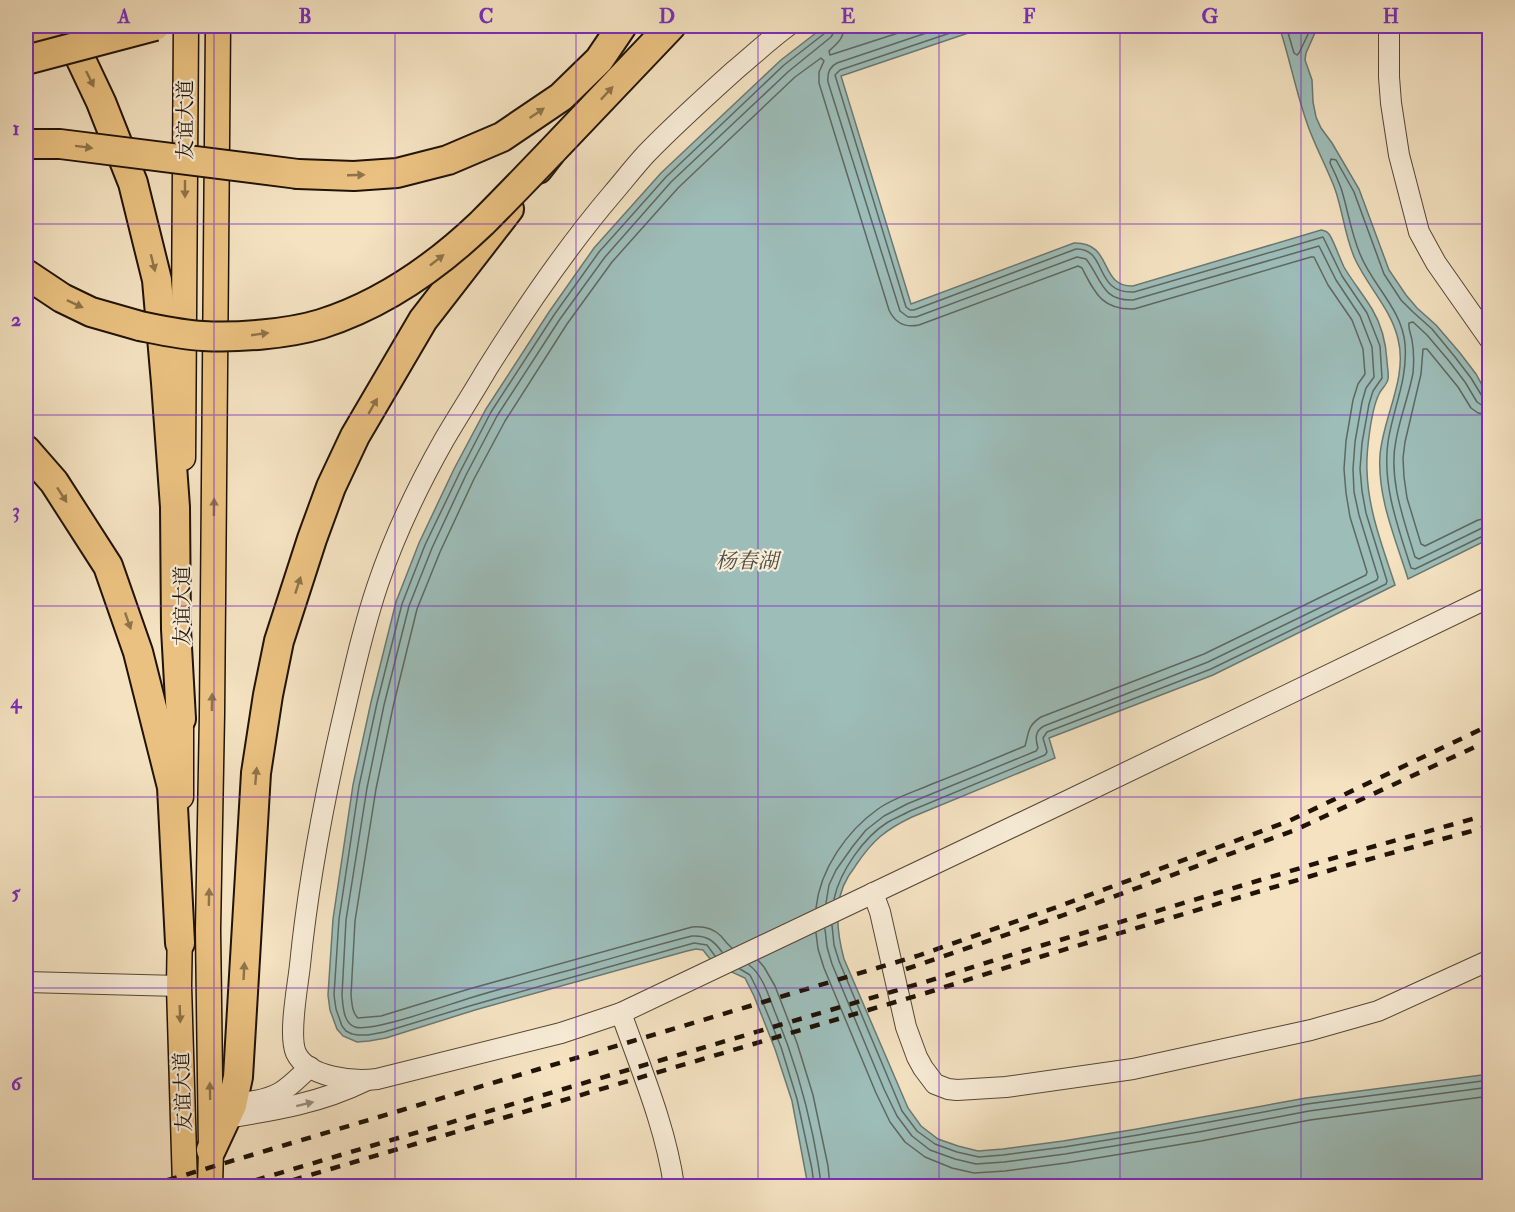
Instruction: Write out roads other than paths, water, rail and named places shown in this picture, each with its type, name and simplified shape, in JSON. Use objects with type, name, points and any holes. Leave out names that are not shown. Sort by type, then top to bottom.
[{"type":"highway","points":[[26,35],[64,26],[101,102],[133,183],[157,280],[175,507],[176,630],[181,719]]},
{"type":"highway","points":[[26,60],[155,26]]},
{"type":"highway","points":[[26,144],[60,144],[298,174],[354,176],[397,172],[448,160],[502,137],[561,98],[599,60],[622,26]]},
{"type":"highway","points":[[26,274],[62,298],[91,312],[140,326],[202,336],[249,336],[319,324],[345,315],[386,295],[436,262],[481,224],[671,26]]},
{"type":"highway","points":[[211,1150],[236,1092],[256,772],[268,695],[279,641],[312,538],[327,497],[355,436],[423,320],[552,151]]},
{"type":"highway","points":[[26,450],[54,482],[108,566],[138,652],[172,787],[180,943]]},
{"type":"main road","name":"友谊大道","points":[[185,1186],[179,986],[186,26]]},
{"type":"main road","name":"友谊大道","points":[[210,1186],[208,930],[218,26]]},
{"type":"street","points":[[368,1080],[350,1080],[330,1076],[310,1067],[298,1057],[294,1046],[294,1036],[305,913],[315,851],[329,778],[364,630],[378,584],[414,498],[445,438],[521,315],[554,267],[644,156],[710,93],[788,26]]},
{"type":"street","points":[[1389,26],[1390,103],[1398,155],[1419,232],[1436,263],[1490,340]]},
{"type":"street","points":[[229,1111],[290,1107],[313,1102],[344,1092],[368,1080],[538,1039],[621,1013],[1490,597]]},
{"type":"street","points":[[870,894],[880,912],[906,1027],[917,1057],[935,1084],[942,1088],[957,1090],[1006,1088],[1133,1070],[1311,1030],[1378,1011],[1490,960]]},
{"type":"street","points":[[26,982],[179,986]]},
{"type":"street","points":[[621,1013],[660,1126],[674,1186]]},
{"type":"street","points":[[229,1111],[280,1094],[310,1067]]},
{"type":"water","name":"杨春湖","points":[[825,26],[989,26],[841,76],[911,304],[1074,243],[1095,249],[1115,280],[1133,286],[1321,230],[1327,232],[1331,237],[1344,267],[1375,315],[1384,341],[1388,372],[1387,381],[1376,401],[1371,421],[1367,471],[1373,514],[1395,585],[1213,675],[1049,738],[1055,758],[912,817],[887,831],[874,842],[850,874],[843,886],[838,907],[838,928],[844,959],[908,1108],[921,1126],[938,1139],[978,1151],[1063,1141],[1306,1098],[1489,1074],[1489,1186],[808,1186],[792,1101],[754,996],[745,978],[714,964],[703,950],[696,949],[475,1010],[386,1038],[357,1042],[343,1036],[337,1029],[330,1010],[328,995],[333,919],[353,785],[396,602],[419,543],[454,469],[486,409],[594,248],[661,173],[781,60]]},
{"type":"water","points":[[1279,26],[1318,26],[1305,60],[1312,80],[1316,117],[1321,128],[1359,189],[1389,270],[1417,308],[1436,325],[1460,353],[1476,374],[1489,398],[1489,539],[1408,579],[1388,518],[1380,471],[1382,441],[1400,368],[1398,339],[1385,308],[1355,259],[1335,189],[1304,114]]},
{"type":"railway","points":[[148,1186],[917,956],[1289,821],[1490,725]]},
{"type":"railway","points":[[906,969],[1061,916],[1295,830],[1490,740]]},
{"type":"railway","points":[[236,1186],[1354,852],[1490,814]]},
{"type":"railway","points":[[273,1186],[926,993],[1348,865],[1490,826]]}]
